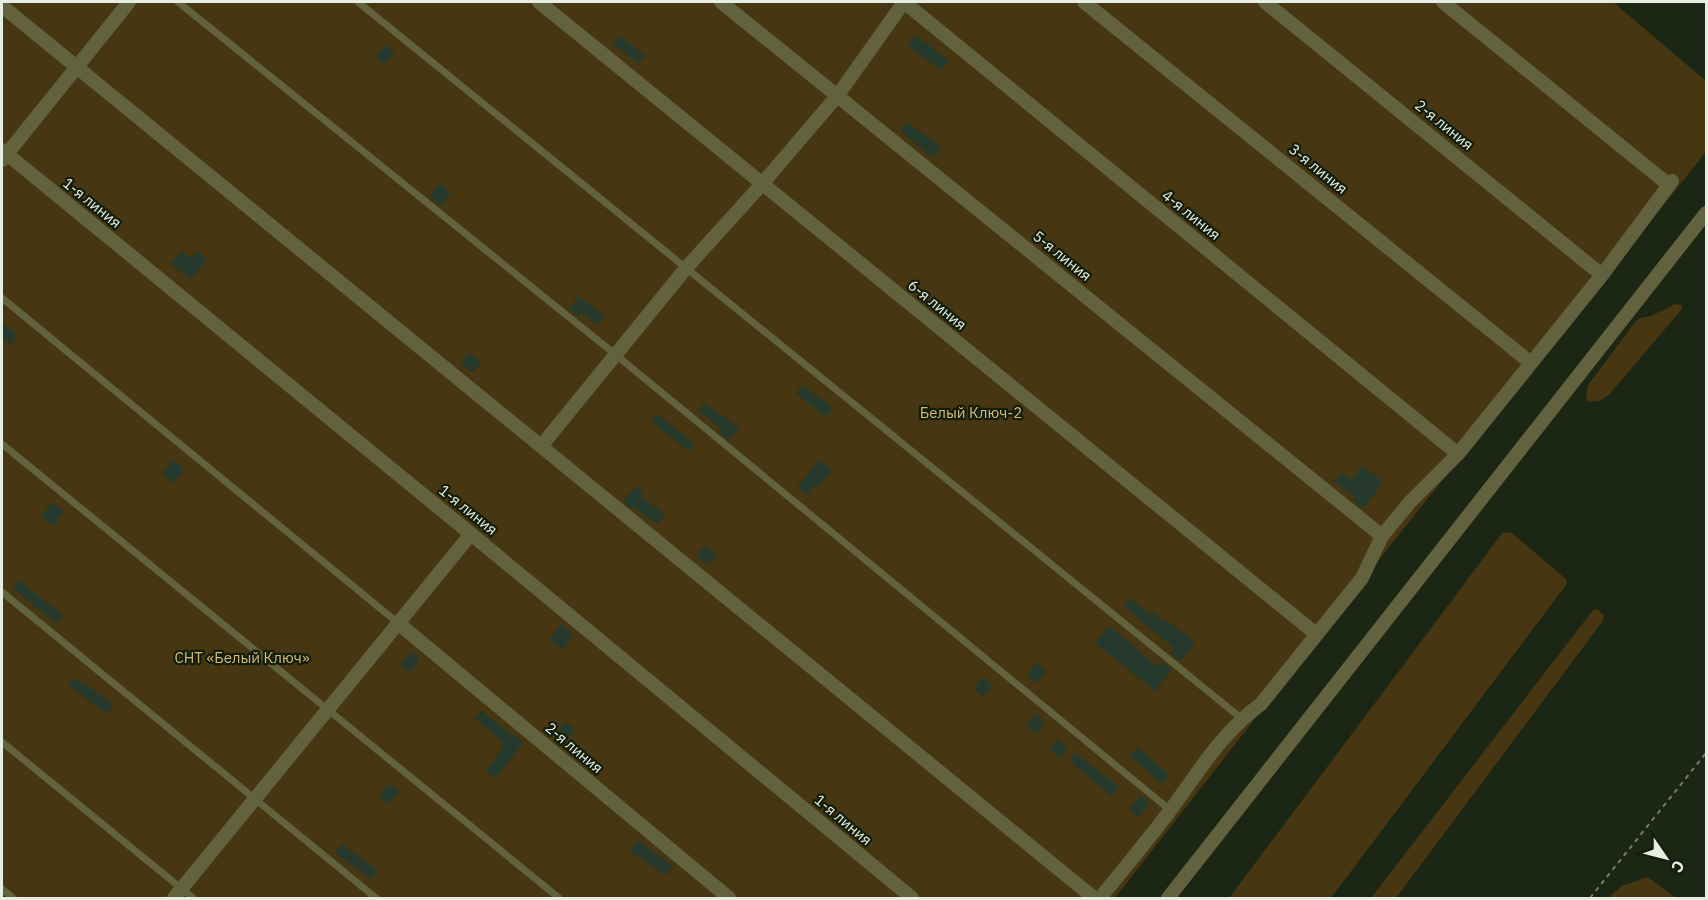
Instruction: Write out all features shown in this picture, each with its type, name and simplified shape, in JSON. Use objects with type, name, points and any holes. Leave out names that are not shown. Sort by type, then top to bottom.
[{"type":"street","points":[[3,155],[129,2]]},
{"type":"street","name":"6-я линия","points":[[539,2],[1316,634]]},
{"type":"street","name":"5-я линия","points":[[721,2],[1382,536]]},
{"type":"street","points":[[542,446],[687,267],[838,95],[904,2]]},
{"type":"street","name":"4-я линия","points":[[904,2],[1458,454]]},
{"type":"street","name":"3-я линия","points":[[1084,2],[1531,363]]},
{"type":"street","name":"2-я линия","points":[[1265,2],[1602,275]]},
{"type":"street","points":[[1100,898],[1170,810],[1211,753],[1241,718],[1261,704],[1362,578],[1382,536],[1410,502],[1458,454],[1602,275],[1670,183],[1443,2]]},
{"type":"street","points":[[2,6],[1095,898]]},
{"type":"street","name":"1-я линия","points":[[3,155],[471,534],[912,898]]},
{"type":"street","points":[[1168,898],[1707,213]]},
{"type":"street","points":[[178,894],[471,534]]},
{"type":"street","name":"2-я линия","points":[[398,622],[729,898]]},
{"type":"lane","points":[[178,2],[616,355],[1170,810]]},
{"type":"lane","points":[[358,2],[1241,718]]},
{"type":"lane","points":[[2,298],[398,622]]},
{"type":"lane","points":[[2,444],[559,898]]},
{"type":"lane","points":[[2,592],[376,898]]},
{"type":"lane","points":[[2,742],[178,894],[193,898]]},
{"type":"lane","points":[[2,889],[13,898]]},
{"type":"path","points":[[1590,898],[1707,753]]},
{"type":"green space","name":"Белый Ключ-2","points":[[2,2],[1613,2],[1706,81],[1706,152],[1389,547],[1115,898],[2,898]]},
{"type":"green space","points":[[1675,304],[1682,305],[1682,309],[1609,395],[1599,401],[1588,402],[1586,395],[1588,385],[1635,322]]},
{"type":"green space","points":[[1503,532],[1512,533],[1567,580],[1566,585],[1331,898],[1229,898]]},
{"type":"green space","points":[[1597,609],[1604,615],[1602,622],[1396,898],[1371,898],[1593,610]]},
{"type":"green space","points":[[1648,877],[1676,898],[1608,898],[1622,886]]},
{"type":"building","points":[[916,35],[949,61],[942,70],[908,46]]},
{"type":"building","points":[[620,36],[645,56],[639,64],[613,44]]},
{"type":"building","points":[[385,45],[395,53],[385,64],[376,57]]},
{"type":"building","points":[[906,122],[941,146],[933,158],[900,131]]},
{"type":"building","points":[[439,183],[451,192],[441,206],[429,197]]},
{"type":"building","points":[[181,251],[191,258],[197,251],[207,259],[191,280],[171,264]]},
{"type":"building","points":[[578,296],[605,316],[598,325],[581,313],[579,316],[569,309]]},
{"type":"building","points":[[2,323],[18,335],[11,345],[2,338]]},
{"type":"building","points":[[469,353],[481,362],[473,373],[461,364]]},
{"type":"building","points":[[802,385],[833,408],[826,417],[796,393]]},
{"type":"building","points":[[704,403],[739,428],[729,440],[719,432],[722,429],[698,411]]},
{"type":"building","points":[[657,414],[695,444],[689,451],[651,422]]},
{"type":"building","points":[[173,460],[184,469],[174,483],[162,474]]},
{"type":"building","points":[[819,460],[832,470],[818,487],[815,484],[808,495],[797,487]]},
{"type":"building","points":[[1362,465],[1383,482],[1363,509],[1353,501],[1356,497],[1334,482],[1341,473],[1351,480]]},
{"type":"building","points":[[635,486],[644,492],[641,497],[665,514],[657,524],[623,502]]},
{"type":"building","points":[[51,502],[64,511],[54,526],[41,517]]},
{"type":"building","points":[[705,545],[717,554],[709,565],[696,556]]},
{"type":"building","points":[[18,580],[63,615],[56,623],[12,588]]},
{"type":"building","points":[[1130,599],[1150,614],[1152,612],[1163,621],[1165,619],[1195,642],[1180,661],[1170,653],[1174,648],[1124,607]]},
{"type":"building","points":[[561,624],[573,634],[563,649],[550,640]]},
{"type":"building","points":[[1109,626],[1158,667],[1163,662],[1172,670],[1155,691],[1095,643]]},
{"type":"building","points":[[410,652],[419,659],[410,672],[400,665]]},
{"type":"building","points":[[1036,663],[1046,671],[1037,683],[1027,675]]},
{"type":"building","points":[[983,677],[992,685],[983,697],[973,689]]},
{"type":"building","points":[[73,678],[113,705],[107,714],[68,685]]},
{"type":"building","points":[[481,711],[523,742],[496,778],[486,771],[504,743],[475,719]]},
{"type":"building","points":[[1035,714],[1045,722],[1036,734],[1026,726]]},
{"type":"building","points":[[565,722],[575,729],[565,743],[555,736]]},
{"type":"building","points":[[1057,739],[1068,748],[1060,758],[1049,749]]},
{"type":"building","points":[[1137,747],[1170,775],[1162,784],[1130,756]]},
{"type":"building","points":[[1075,753],[1119,787],[1112,796],[1069,761]]},
{"type":"building","points":[[388,784],[399,791],[390,804],[379,797]]},
{"type":"building","points":[[1140,795],[1150,802],[1139,817],[1129,810]]},
{"type":"building","points":[[638,841],[673,866],[666,875],[630,851]]},
{"type":"building","points":[[341,844],[377,870],[371,879],[335,853]]},
{"type":"park label","name":"СНТ «Белый Ключ»","points":[[242,658]]}]
